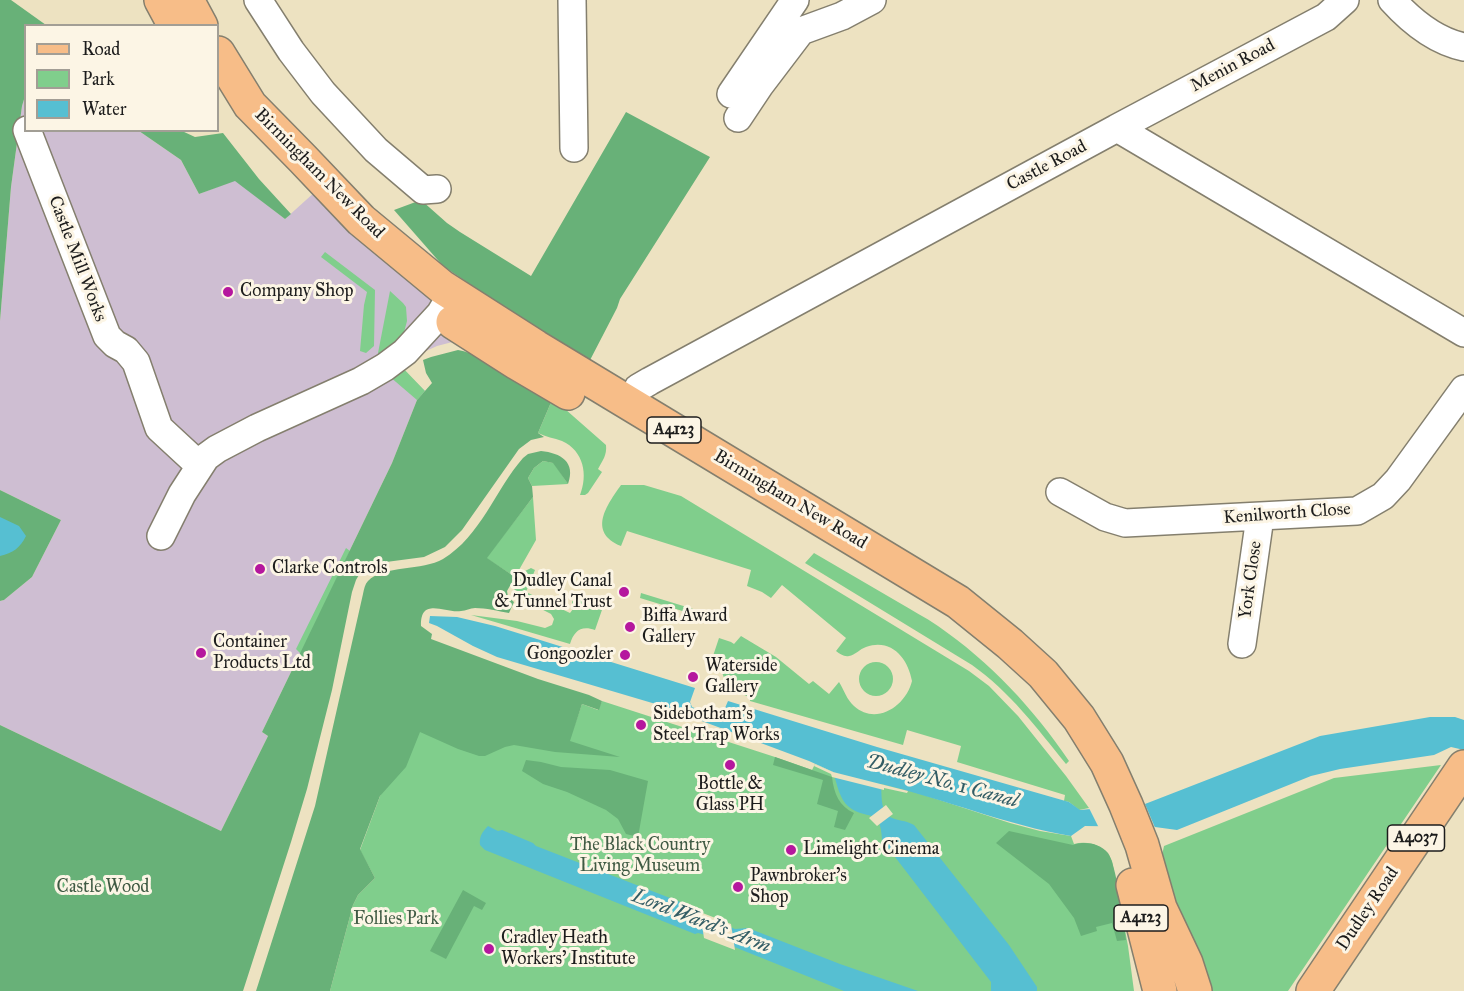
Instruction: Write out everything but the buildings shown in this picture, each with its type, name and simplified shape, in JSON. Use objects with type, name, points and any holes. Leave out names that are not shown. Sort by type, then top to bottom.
[{"type":"main road","points":[[161,0],[174,24]]},
{"type":"main road","points":[[187,0],[200,24]]},
{"type":"main road","name":"Birmingham New Road","points":[[219,55],[250,105],[354,213],[397,250],[446,304],[518,363],[938,615],[984,651],[1054,714],[1116,806]]},
{"type":"main road","name":"Birmingham New Road","points":[[219,92],[253,137],[293,182],[355,243],[446,304],[630,404],[958,602],[1043,674],[1080,718],[1107,763],[1116,806],[1186,963],[1195,991]]},
{"type":"main road","name":"Dudley Road","points":[[1313,991],[1460,780]]},
{"type":"main road","name":"Birmingham New Road","points":[[1132,845],[1161,991]]},
{"type":"main road","points":[[1160,908],[1178,991]]},
{"type":"street","points":[[258,0],[291,51],[323,93],[376,150],[423,190],[437,189]]},
{"type":"street","points":[[572,0],[574,148]]},
{"type":"street","points":[[795,0],[734,106],[760,85],[801,31],[842,16],[872,0]]},
{"type":"street","name":"Menin Road","points":[[1117,128],[1326,17],[1345,0]]},
{"type":"street","points":[[1392,0],[1423,28],[1441,40],[1464,47]]},
{"type":"street","points":[[1117,128],[1464,333]]},
{"type":"street","name":"Castle Road","points":[[630,404],[638,388],[650,381],[1117,128]]},
{"type":"street","name":"Castle Mill Works","points":[[27,132],[107,336],[126,350],[136,362],[159,428],[199,465]]},
{"type":"street","points":[[161,536],[182,494],[206,457],[295,410],[361,381],[386,367],[405,352],[446,304]]},
{"type":"street","name":"Kenilworth Close","points":[[1060,492],[1105,517],[1125,523],[1357,511],[1383,496],[1398,480],[1464,389]]},
{"type":"street","name":"York Close","points":[[1242,644],[1260,517]]},
{"type":"shaded area","points":[[24,99],[24,132],[140,132],[181,160],[199,194],[235,180],[285,219],[316,191],[482,326],[460,340],[426,351],[401,367],[425,391],[417,400],[392,463],[262,732],[268,736],[221,831],[0,725],[0,601],[32,577],[61,520],[0,490],[0,321],[11,187]]},
{"type":"green space","points":[[0,0],[11,0],[45,24],[24,24],[24,99],[11,187],[0,321]]},
{"type":"green space","points":[[626,112],[710,157],[620,299],[588,364],[443,266],[394,210],[421,200],[460,232],[531,276]]},
{"type":"green space","points":[[140,132],[184,132],[195,137],[223,133],[259,179],[291,214],[285,219],[235,181],[199,194],[181,160]]},
{"type":"green space","points":[[325,252],[375,290],[374,346],[366,353],[360,351],[367,292],[321,257]]},
{"type":"green space","points":[[390,291],[406,307],[407,321],[402,340],[382,359],[378,353]]},
{"type":"green space","name":"Castle Wood","points":[[458,350],[494,364],[552,400],[538,433],[544,437],[531,440],[519,449],[462,530],[445,547],[424,557],[371,564],[360,573],[356,580],[307,789],[243,991],[0,991],[0,725],[221,831],[268,736],[262,732],[392,463],[417,400],[432,383],[426,373],[423,360]]},
{"type":"green space","points":[[401,366],[425,391],[417,400],[389,376]]},
{"type":"green space","points":[[552,400],[606,445],[605,455],[598,469],[602,472],[585,495],[580,495],[584,472],[575,451],[562,441],[538,433]]},
{"type":"green space","points":[[541,451],[555,454],[565,460],[570,476],[568,484],[553,463],[543,461],[534,468],[528,478],[532,486],[533,497],[487,558],[515,577],[507,591],[508,597],[514,602],[509,613],[479,608],[455,611],[435,608],[425,611],[421,626],[432,634],[431,639],[602,701],[599,710],[582,704],[570,741],[620,757],[555,752],[514,745],[479,756],[420,732],[406,767],[380,796],[360,849],[375,878],[358,895],[353,905],[330,991],[256,991],[315,806],[366,584],[383,572],[435,563],[443,559],[468,538],[523,458],[528,454]]},
{"type":"green space","points":[[543,461],[554,463],[568,484],[532,486],[528,478],[534,468]]},
{"type":"green space","points":[[621,485],[644,485],[681,496],[969,671],[989,686],[1018,716],[1089,808],[1079,810],[1064,801],[1065,795],[957,762],[961,746],[907,730],[903,745],[750,701],[750,697],[730,686],[719,666],[712,659],[719,638],[734,644],[741,636],[776,657],[809,684],[813,681],[829,694],[839,682],[847,698],[863,712],[880,713],[897,705],[909,690],[912,681],[903,658],[884,645],[864,648],[849,656],[836,651],[846,638],[782,585],[771,598],[747,586],[751,570],[627,531],[621,546],[611,540],[602,526],[603,518],[610,501]]},
{"type":"green space","points":[[0,490],[61,520],[32,577],[0,601]]},
{"type":"green space","points":[[533,497],[536,540],[515,577],[486,558]]},
{"type":"green space","points":[[346,548],[350,551],[301,654],[296,649]]},
{"type":"green space","points":[[814,553],[933,623],[957,640],[993,671],[1026,705],[1069,761],[1066,764],[1022,711],[999,687],[972,665],[805,563]]},
{"type":"green space","points":[[531,568],[535,570],[526,592],[570,613],[573,609],[572,601],[578,604],[582,595],[588,597],[587,601],[603,607],[595,630],[586,628],[579,630],[570,644],[471,615],[517,621],[545,628],[552,625],[554,619],[551,614],[512,594],[525,571]]},
{"type":"green space","points":[[641,593],[703,612],[702,617],[640,598]]},
{"type":"green space","points":[[876,662],[888,667],[893,679],[888,691],[876,696],[864,691],[859,679],[864,667]]},
{"type":"green space","name":"The Black Country Living Museum","points":[[602,701],[812,770],[815,764],[833,772],[912,791],[1010,823],[1071,836],[1074,844],[1096,845],[1106,851],[1112,861],[1134,991],[330,991],[353,905],[358,895],[375,878],[360,850],[412,710],[569,741],[582,704],[598,710]]},
{"type":"green space","points":[[775,757],[832,777],[838,799],[854,813],[845,830],[834,827],[838,811],[817,804],[823,780],[773,765]]},
{"type":"green space","points":[[526,760],[561,767],[610,770],[648,781],[638,837],[626,834],[618,819],[606,810],[543,784],[522,771]]},
{"type":"green space","points":[[1441,765],[1288,991],[1202,991],[1157,878],[1164,846],[1334,778]]},
{"type":"green space","points":[[1009,831],[1073,845],[1092,844],[1108,853],[1114,868],[1126,940],[1117,941],[1112,923],[1096,927],[1097,931],[1081,936],[1074,918],[1049,884],[996,843]]},
{"type":"green space","points":[[463,890],[486,903],[482,910],[474,906],[446,959],[430,951]]},
{"type":"water","points":[[0,517],[19,526],[26,536],[16,549],[0,556]]},
{"type":"water","name":"Dudley No. 1 Canal","points":[[430,616],[457,617],[495,626],[695,688],[690,702],[692,707],[715,716],[722,715],[728,701],[1069,802],[1080,810],[1145,804],[1320,736],[1430,717],[1455,717],[1464,720],[1464,750],[1451,747],[1434,755],[1340,769],[1311,776],[1177,830],[1155,827],[1085,826],[1071,836],[1023,825],[881,784],[882,802],[887,814],[914,825],[1009,945],[1037,987],[1037,991],[991,991],[991,982],[882,840],[881,829],[876,818],[855,811],[846,804],[833,772],[659,705],[497,657],[429,623]]},
{"type":"water","name":"Lord Ward's Arm","points":[[488,826],[688,905],[694,913],[735,929],[748,928],[918,991],[844,991],[702,934],[695,934],[485,850],[480,845],[480,840]]},
{"type":"pier","points":[[815,764],[833,772],[908,791],[907,793],[884,788],[884,790],[832,777],[831,774],[814,766]]},
{"type":"pier","points":[[1145,804],[1156,830],[1100,830],[1089,808]]},
{"type":"pier","points":[[886,805],[893,814],[877,826],[869,818]]},
{"type":"pier","points":[[700,912],[731,924],[735,950],[704,938]]},
{"type":"place","name":"Company Shop","points":[[228,292]]},
{"type":"place","name":"Clarke Controls","points":[[260,569]]},
{"type":"place","name":"Dudley Canal & Tunnel Trust","points":[[624,592]]},
{"type":"place","name":"Biffa Award Gallery","points":[[630,627]]},
{"type":"place","name":"Container Products Ltd","points":[[201,653]]},
{"type":"place","name":"Gongoozler","points":[[625,655]]},
{"type":"place","name":"Waterside Gallery","points":[[693,677]]},
{"type":"place","name":"Sidebotham’s Steel Trap Works","points":[[641,725]]},
{"type":"place","name":"Bottle & Glass PH","points":[[730,765]]},
{"type":"place","name":"Limelight Cinema","points":[[791,850]]},
{"type":"place","name":"Pawnbroker's Shop","points":[[738,887]]},
{"type":"place","name":"Cradley Heath Workers' Institute","points":[[489,949]]},
{"type":"park label","name":"Follies Park","points":[[396,920]]}]
